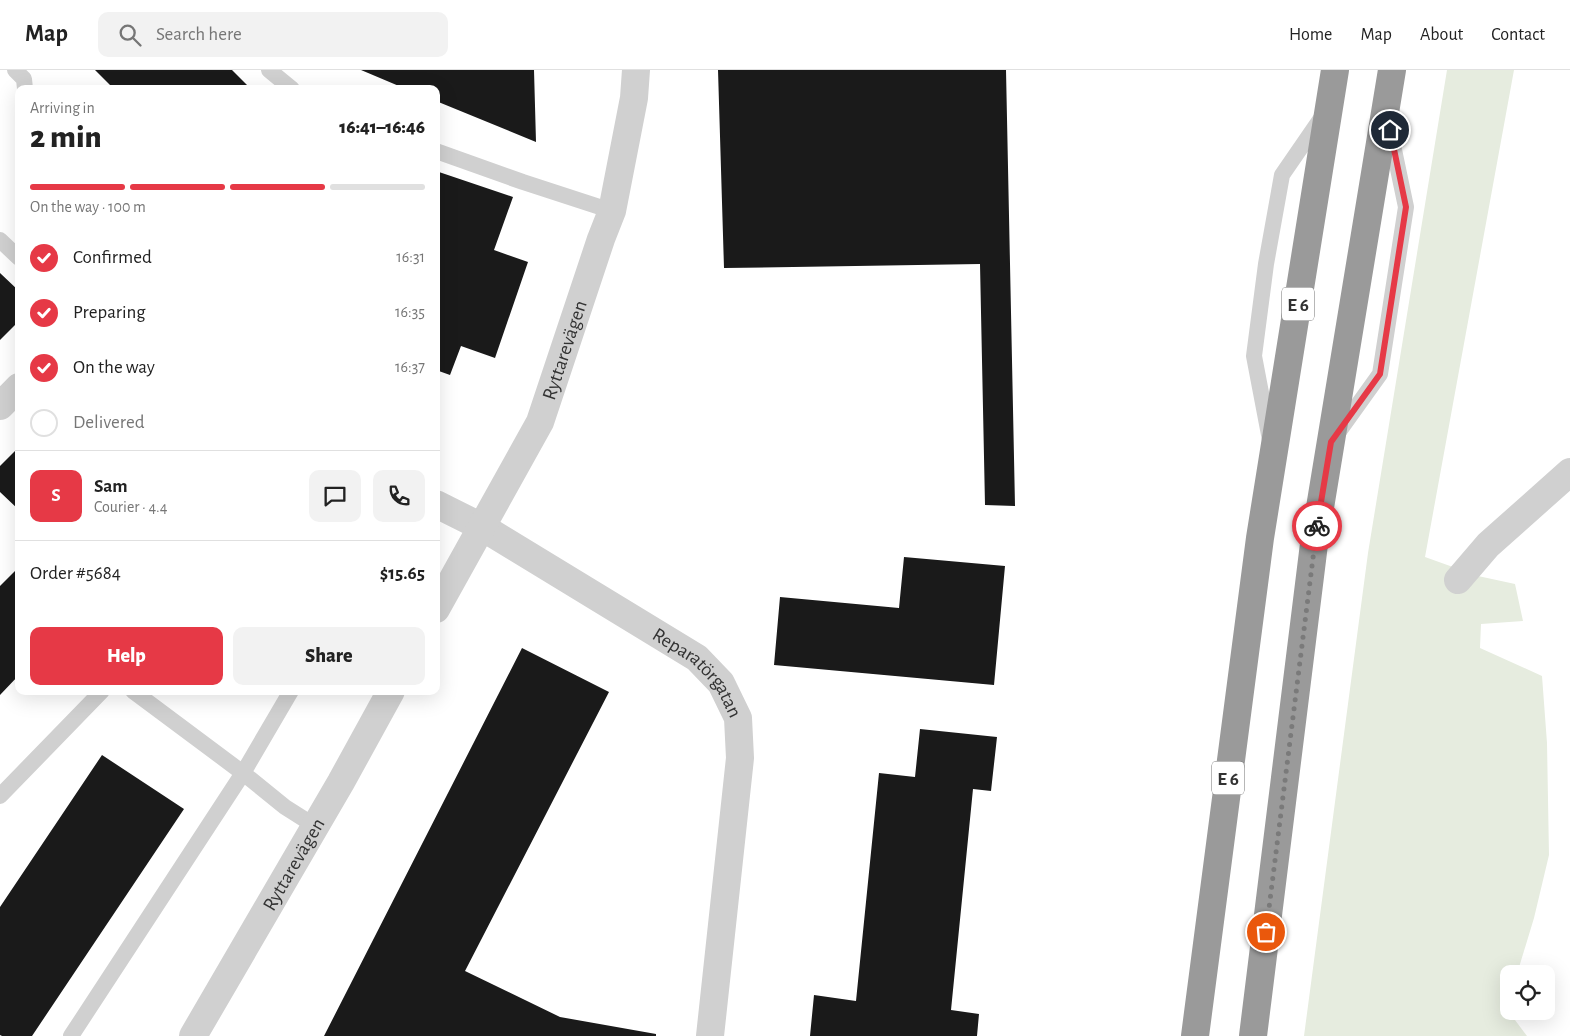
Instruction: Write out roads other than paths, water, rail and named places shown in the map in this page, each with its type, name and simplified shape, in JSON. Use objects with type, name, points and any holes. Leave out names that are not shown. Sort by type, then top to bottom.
[{"type":"highway","name":"E 6","points":[[1194,1036],[1260,538],[1335,70]]},
{"type":"highway","points":[[1253,1036],[1314,544],[1392,70]]},
{"type":"street","name":"Ryttarevägen","points":[[440,602],[540,422],[612,210],[634,98],[636,70]]},
{"type":"street","points":[[0,406],[15,391]]},
{"type":"street","points":[[1458,580],[1488,545],[1570,472]]},
{"type":"street","name":"Reparatörgatan","points":[[440,506],[482,528],[697,658],[721,683],[738,718],[740,758],[710,1036]]},
{"type":"street","name":"Ryttarevägen","points":[[193,1036],[341,782],[389,695]]},
{"type":"lane","points":[[14,70],[24,80],[25,85]]},
{"type":"lane","points":[[269,70],[287,85]]},
{"type":"lane","points":[[1273,457],[1254,356],[1266,264],[1282,175],[1330,106]]},
{"type":"lane","points":[[1331,442],[1380,374],[1406,207],[1385,111]]},
{"type":"lane","points":[[440,152],[523,182],[612,210]]},
{"type":"lane","points":[[0,240],[15,254]]},
{"type":"lane","points":[[0,796],[98,695]]},
{"type":"lane","points":[[138,695],[243,772],[285,807],[315,826]]},
{"type":"lane","points":[[71,1036],[243,772],[289,695]]}]
